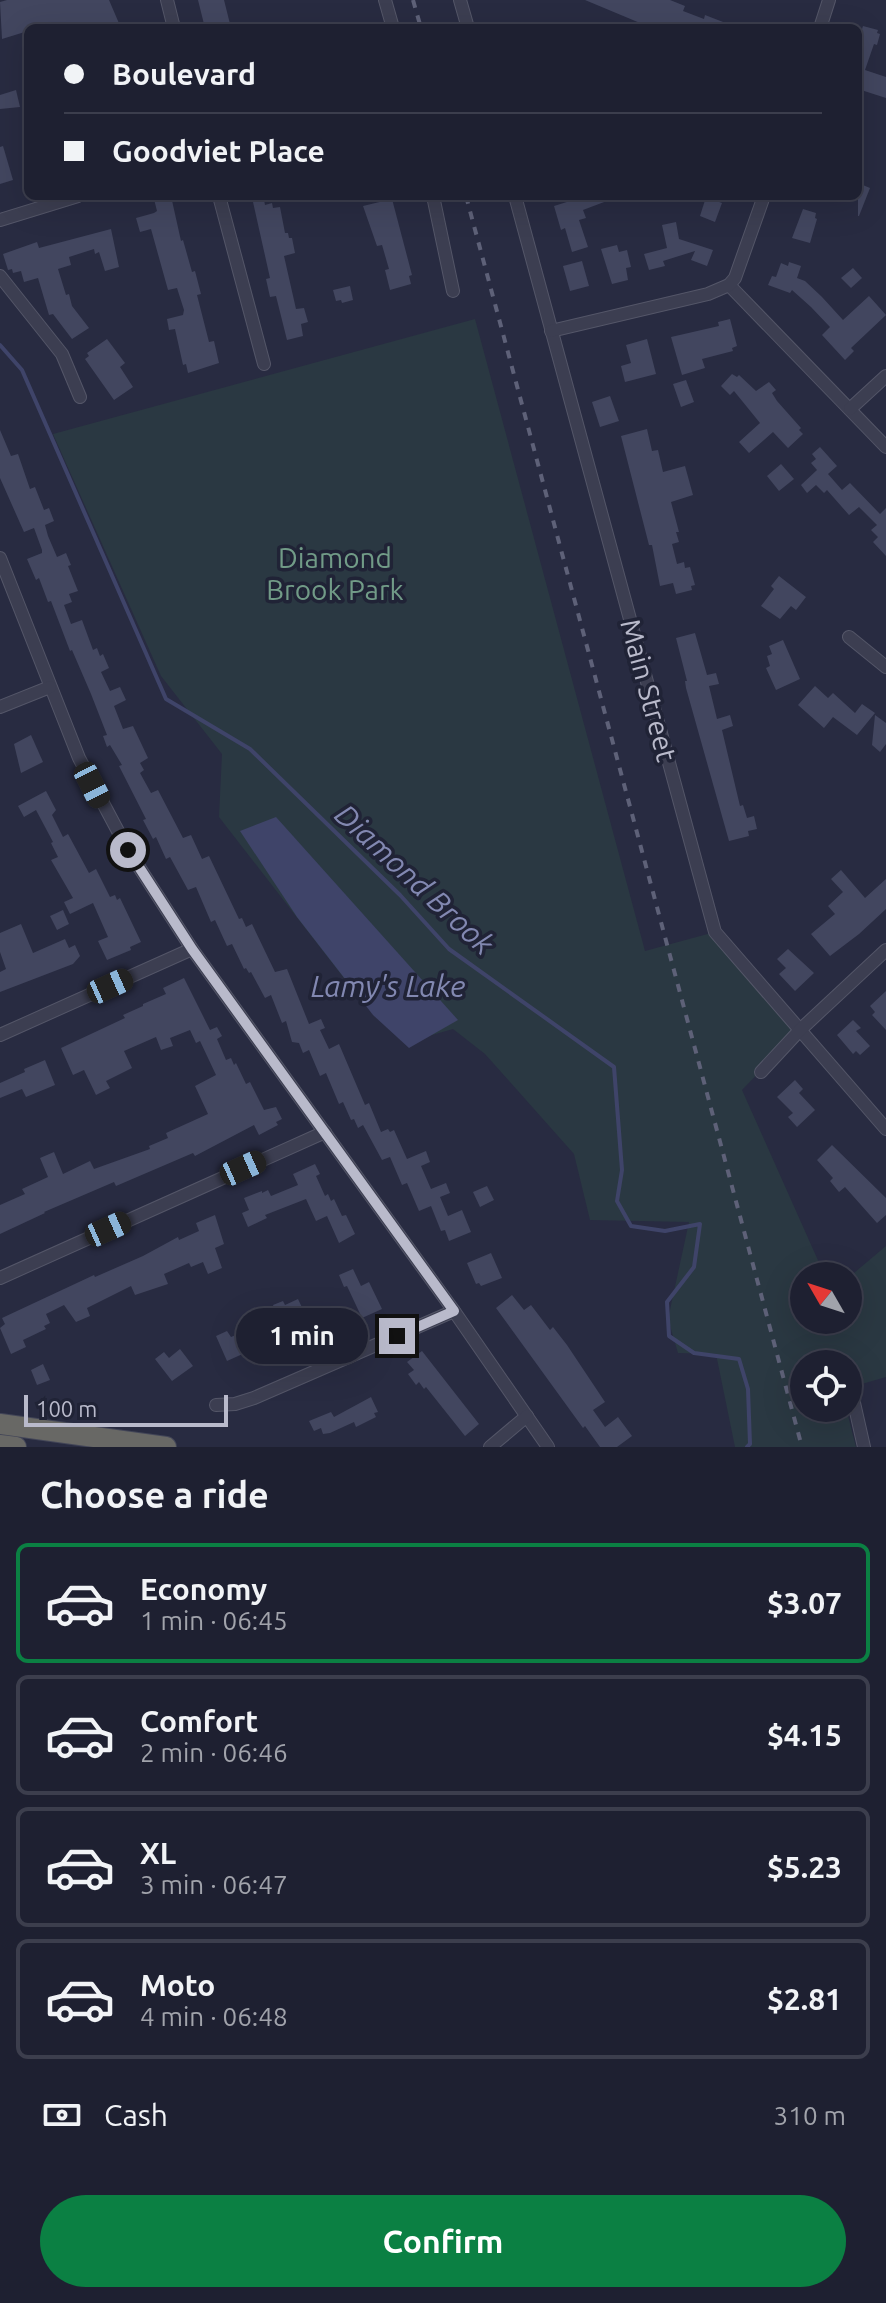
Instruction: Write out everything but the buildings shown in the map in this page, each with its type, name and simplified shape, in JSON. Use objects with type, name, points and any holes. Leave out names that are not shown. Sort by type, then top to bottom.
[{"type":"highway","points":[[0,1424],[166,1447]]},
{"type":"highway","points":[[0,1445],[16,1447]]},
{"type":"street","points":[[167,0],[173,24]]},
{"type":"street","points":[[385,0],[392,24]]},
{"type":"street","points":[[460,0],[467,24]]},
{"type":"street","points":[[821,24],[829,0]]},
{"type":"street","points":[[0,220],[65,200]]},
{"type":"street","points":[[220,200],[264,364]]},
{"type":"street","points":[[434,200],[453,291]]},
{"type":"street","name":"Main Street","points":[[516,200],[715,932],[886,1129]]},
{"type":"street","points":[[551,331],[708,294],[729,285],[740,269],[763,200]]},
{"type":"street","points":[[0,276],[62,354],[80,397]]},
{"type":"street","points":[[729,285],[886,447]]},
{"type":"street","points":[[850,409],[886,376]]},
{"type":"street","points":[[0,558],[79,758],[106,812],[192,949],[454,1311],[548,1447]]},
{"type":"street","points":[[849,637],[886,667]]},
{"type":"street","points":[[0,707],[50,687]]},
{"type":"street","points":[[0,1035],[192,949]]},
{"type":"street","points":[[761,1072],[800,1030],[886,950]]},
{"type":"street","points":[[0,1278],[325,1132]]},
{"type":"street","points":[[216,1405],[235,1404],[254,1398],[454,1311]]},
{"type":"street","points":[[490,1447],[527,1416]]},
{"type":"street","points":[[858,1422],[864,1447]]},
{"type":"green space","name":"Diamond Brook Park","points":[[475,319],[645,951],[715,932],[800,1030],[742,1090],[819,1262],[790,1262],[790,1334],[862,1334],[862,1266],[886,1246],[886,1377],[862,1384],[862,1350],[790,1350],[790,1422],[850,1422],[856,1447],[735,1447],[716,1354],[678,1353],[668,1319],[689,1222],[590,1220],[574,1154],[485,1054],[453,1029],[408,1042],[347,982],[219,817],[222,754],[161,676],[53,434]]},
{"type":"water","name":"Lamy's Lake","points":[[276,817],[458,1020],[409,1048],[373,1015],[297,917],[240,831]]},
{"type":"waterway","name":"Diamond Brook","points":[[0,345],[22,370],[166,699],[250,749],[400,895],[449,949],[614,1067],[622,1170],[617,1201],[631,1226],[665,1231],[700,1224],[694,1267],[667,1302],[669,1336],[694,1353],[739,1359],[748,1389],[750,1444],[747,1447]]},
{"type":"railway","points":[[413,0],[420,24]]},
{"type":"railway","points":[[467,200],[802,1447]]},
{"type":"route","points":[[128,850],[192,949],[454,1311],[397,1336]]}]
